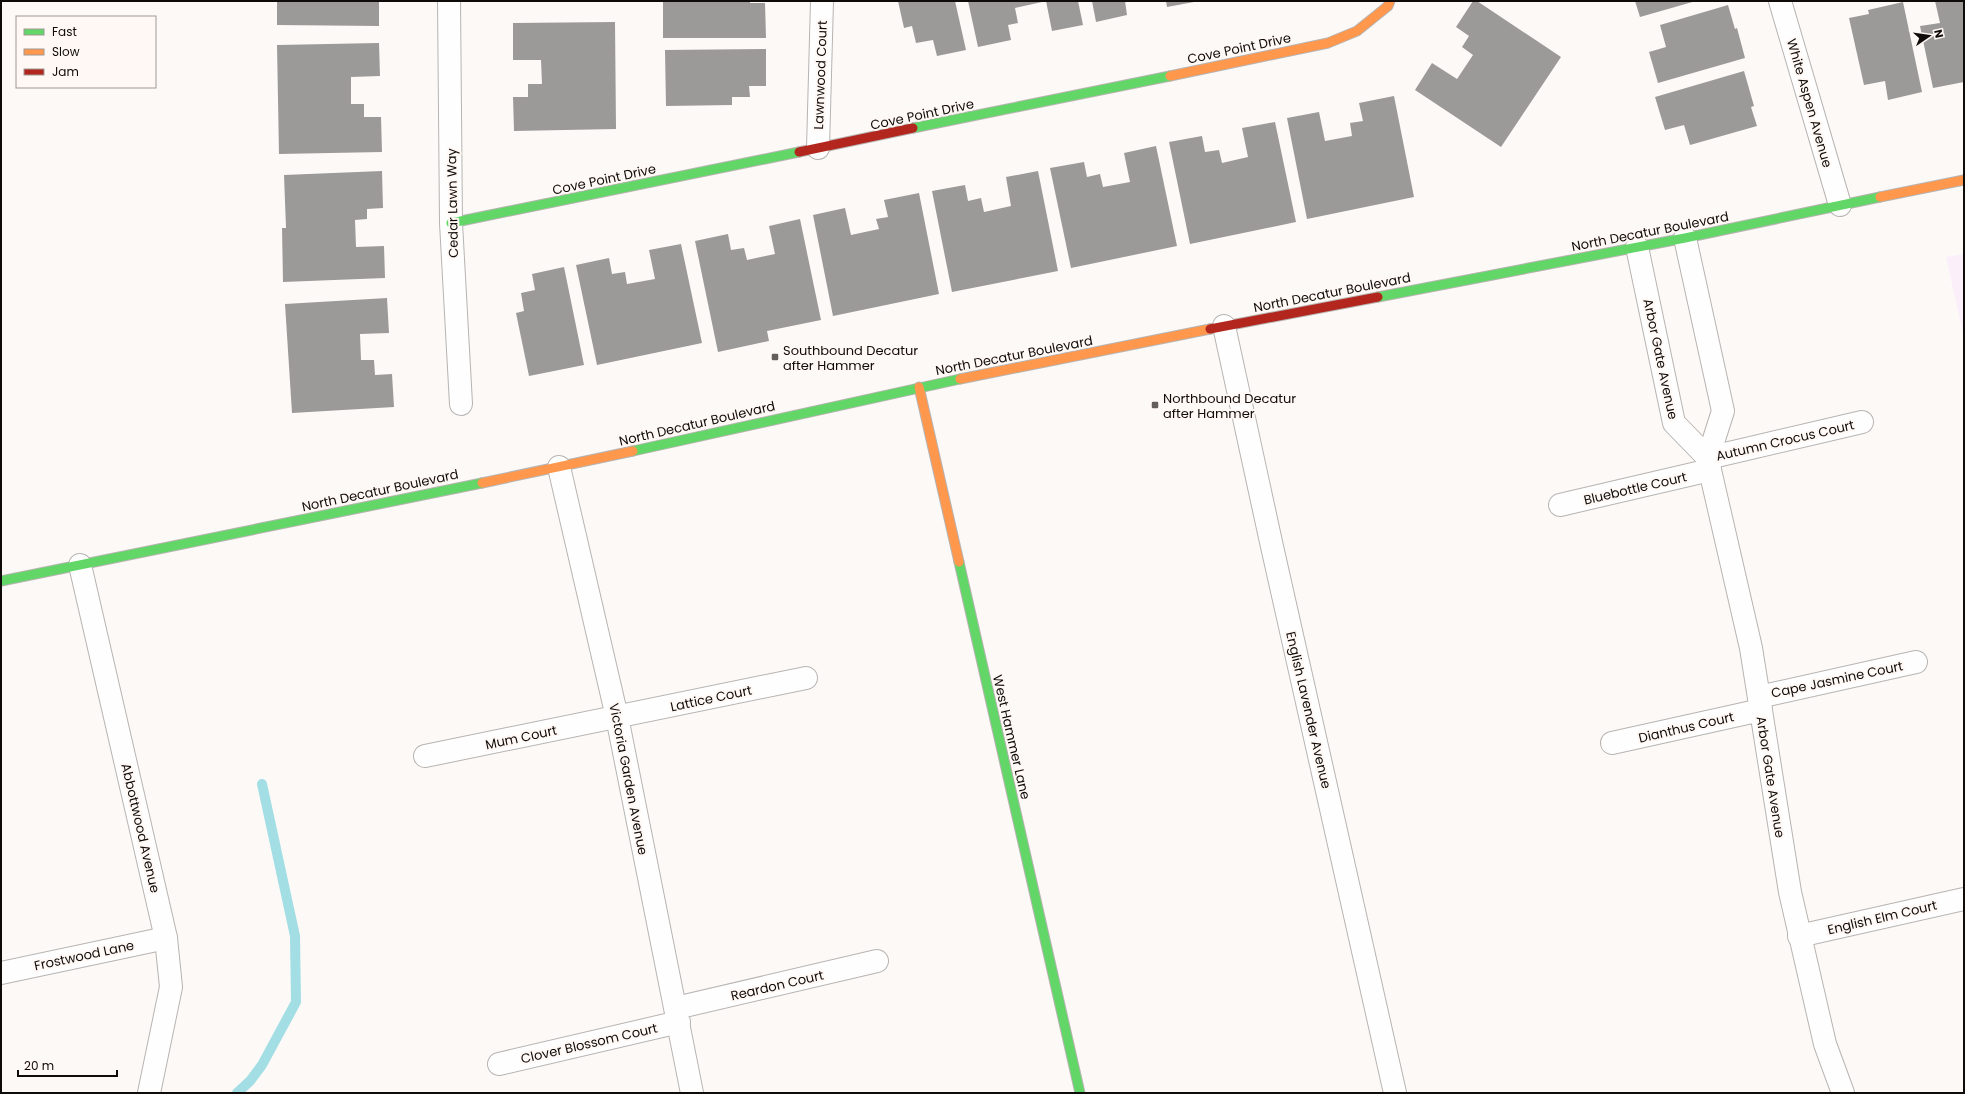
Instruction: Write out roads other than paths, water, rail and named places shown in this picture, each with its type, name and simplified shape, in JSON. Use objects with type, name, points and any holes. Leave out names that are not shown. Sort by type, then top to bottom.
[{"type":"main road","name":"Cove Point Drive","points":[[451,223],[1328,43],[1357,31],[1389,4]]},
{"type":"main road","name":"North Decatur Boulevard","points":[[1,581],[559,467],[919,387],[1224,326],[1685,238],[1964,180]]},
{"type":"main road","name":"West Hammer Lane","points":[[919,387],[1080,1093]]},
{"type":"street","name":"Cedar Lawn Way","points":[[449,1],[451,223],[461,404]]},
{"type":"street","name":"Lawnwood Court","points":[[818,148],[822,1]]},
{"type":"street","name":"White Aspen Avenue","points":[[1780,1],[1840,205]]},
{"type":"street","points":[[1685,238],[1723,411],[1709,464]]},
{"type":"street","name":"Arbor Gate Avenue","points":[[1637,247],[1674,423],[1709,464],[1751,648],[1790,892],[1799,936],[1825,1044],[1843,1093]]},
{"type":"street","name":"English Lavender Avenue","points":[[1224,326],[1270,542],[1395,1093]]},
{"type":"street","name":"Autumn Crocus Court","points":[[1709,464],[1862,422]]},
{"type":"street","name":"Bluebottle Court","points":[[1560,505],[1709,464]]},
{"type":"street","name":"Victoria Garden Avenue","points":[[559,467],[617,717],[678,1015],[692,1093]]},
{"type":"street","name":"Abbottwood Avenue","points":[[80,565],[166,938],[171,987],[150,1093]]},
{"type":"street","name":"Cape Jasmine Court","points":[[1760,703],[1916,662]]},
{"type":"street","name":"Lattice Court","points":[[617,717],[806,678]]},
{"type":"street","name":"Dianthus Court","points":[[1612,743],[1760,703]]},
{"type":"street","name":"Mum Court","points":[[425,756],[617,717]]},
{"type":"street","name":"English Elm Court","points":[[1799,936],[1964,899]]},
{"type":"street","name":"Frostwood Lane","points":[[1,972],[166,938]]},
{"type":"street","name":"Reardon Court","points":[[678,1015],[877,961]]},
{"type":"street","name":"Clover Blossom Court","points":[[499,1064],[678,1015]]},
{"type":"waterway","points":[[237,1093],[250,1081],[262,1065],[296,1002],[295,936],[262,784]]},
{"type":"place","name":"Southbound Decatur after Hammer","points":[[775,357]]},
{"type":"place","name":"Northbound Decatur after Hammer","points":[[1155,405]]}]
